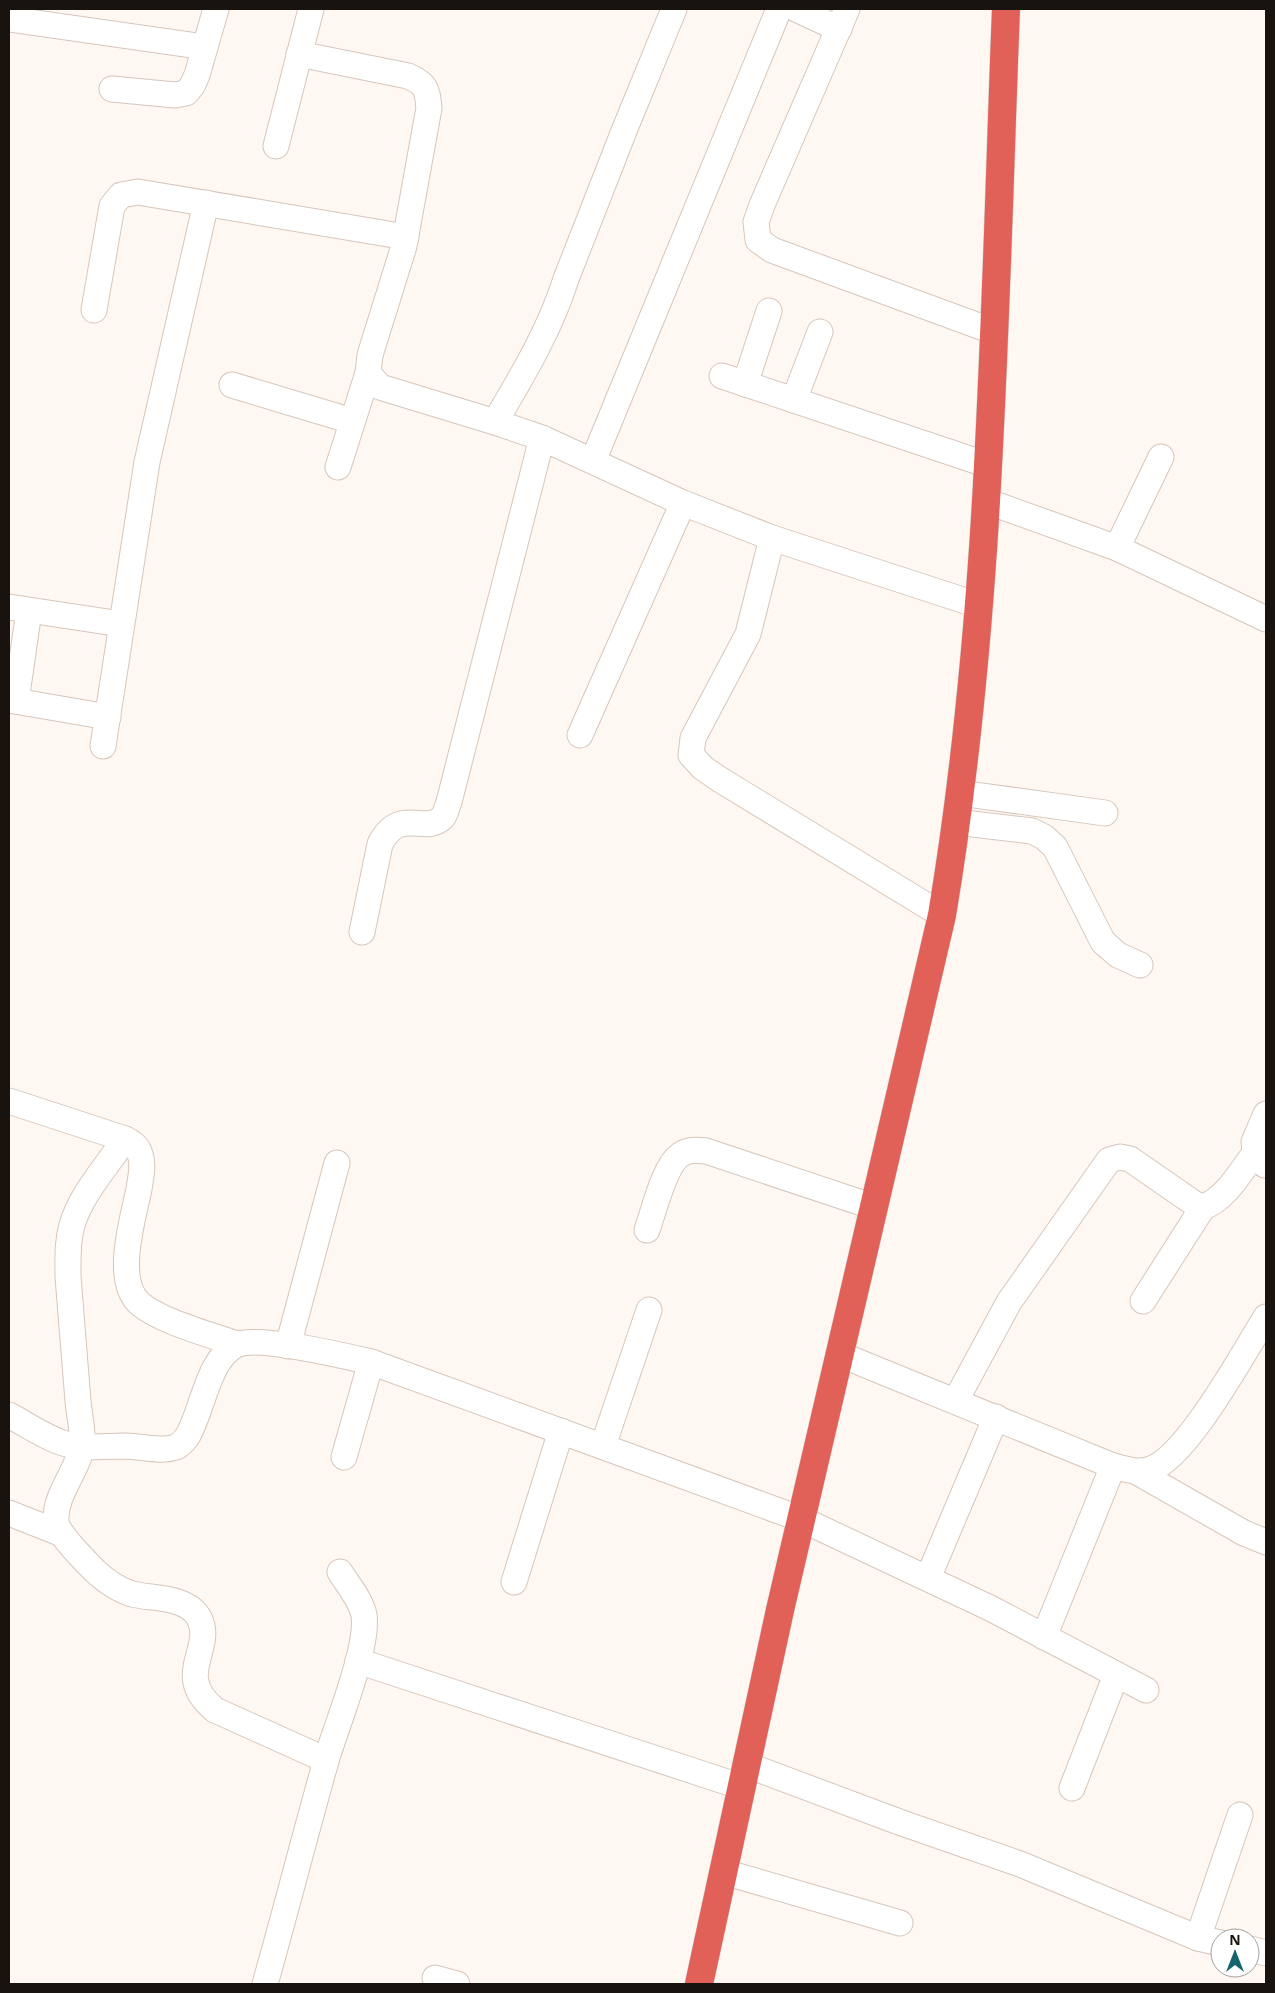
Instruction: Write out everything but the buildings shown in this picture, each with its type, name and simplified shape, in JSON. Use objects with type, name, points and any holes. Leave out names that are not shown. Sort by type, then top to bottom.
[{"type":"highway","points":[[699,1984],[780,1610],[942,915],[960,793],[971,699],[986,501],[995,332],[1006,9]]},
{"type":"street","points":[[112,89],[175,95],[186,93],[192,86],[216,9]]},
{"type":"street","points":[[276,146],[311,9]]},
{"type":"street","points":[[495,422],[536,352],[558,303],[624,131],[674,9]]},
{"type":"street","points":[[593,462],[779,9]]},
{"type":"street","points":[[796,9],[843,19],[762,205],[756,222],[758,240],[772,250],[995,332]]},
{"type":"street","points":[[9,18],[205,47]]},
{"type":"street","points":[[299,54],[408,76],[421,82],[427,91],[429,108],[406,237],[370,355],[368,373],[338,467]]},
{"type":"street","points":[[94,310],[112,206],[122,195],[138,192],[406,237]]},
{"type":"street","points":[[103,746],[147,462],[206,204]]},
{"type":"street","points":[[769,311],[733,380],[988,465]]},
{"type":"street","points":[[794,400],[820,332]]},
{"type":"street","points":[[368,373],[380,387],[542,438],[683,503],[772,538],[978,605]]},
{"type":"street","points":[[232,385],[352,421]]},
{"type":"street","points":[[362,932],[380,844],[386,831],[400,823],[432,823],[443,816],[449,802],[542,438]]},
{"type":"street","points":[[1117,548],[1161,457]]},
{"type":"street","points":[[986,501],[1117,548],[1266,620]]},
{"type":"street","points":[[580,735],[683,503]]},
{"type":"street","points":[[772,538],[748,634],[693,738],[691,755],[719,779],[942,915]]},
{"type":"street","points":[[108,717],[12,701],[19,609],[122,624]]},
{"type":"street","points":[[960,793],[1105,813]]},
{"type":"street","points":[[956,822],[1032,831],[1044,836],[1056,847],[1103,942],[1118,956],[1140,965]]},
{"type":"street","points":[[9,1101],[126,1139],[137,1147],[142,1159],[141,1174],[126,1258],[127,1282],[138,1302],[154,1314],[237,1344]]},
{"type":"street","points":[[956,1400],[1009,1302],[1109,1160],[1120,1157],[1130,1159],[1195,1204],[1204,1207],[1214,1204],[1260,1160],[1254,1142],[1266,1114]]},
{"type":"street","points":[[126,1139],[80,1205],[71,1226],[68,1276],[82,1446],[58,1507],[56,1523],[62,1534],[96,1572],[111,1584],[130,1593],[176,1602],[188,1607],[198,1616],[204,1629],[194,1675],[198,1690],[205,1702],[215,1710],[326,1760]]},
{"type":"street","points":[[648,1230],[668,1170],[678,1156],[691,1150],[706,1151],[874,1206]]},
{"type":"street","points":[[288,1346],[337,1163]]},
{"type":"street","points":[[1143,1301],[1204,1207]]},
{"type":"street","points":[[603,1446],[649,1310]]},
{"type":"street","points":[[1137,1472],[1152,1469],[1170,1458],[1192,1432],[1266,1317]]},
{"type":"street","points":[[9,1415],[62,1442],[82,1446],[126,1446],[165,1449],[178,1446],[187,1436],[217,1364],[225,1353],[237,1344],[252,1341],[323,1351],[370,1362],[801,1519],[928,1578],[1146,1690]]},
{"type":"street","points":[[839,1354],[956,1400],[1113,1466],[1137,1472],[1244,1533],[1266,1542]]},
{"type":"street","points":[[344,1457],[370,1362]]},
{"type":"street","points":[[928,1578],[996,1417]]},
{"type":"street","points":[[514,1582],[561,1431]]},
{"type":"street","points":[[1044,1637],[1113,1466]]},
{"type":"street","points":[[9,1514],[62,1534]]},
{"type":"street","points":[[266,1984],[326,1760],[358,1661],[363,1636],[364,1615],[340,1572]]},
{"type":"street","points":[[358,1661],[902,1823],[1020,1864],[1209,1940],[1240,1815]]},
{"type":"street","points":[[1072,1788],[1116,1675]]},
{"type":"street","points":[[724,1872],[900,1923]]}]
